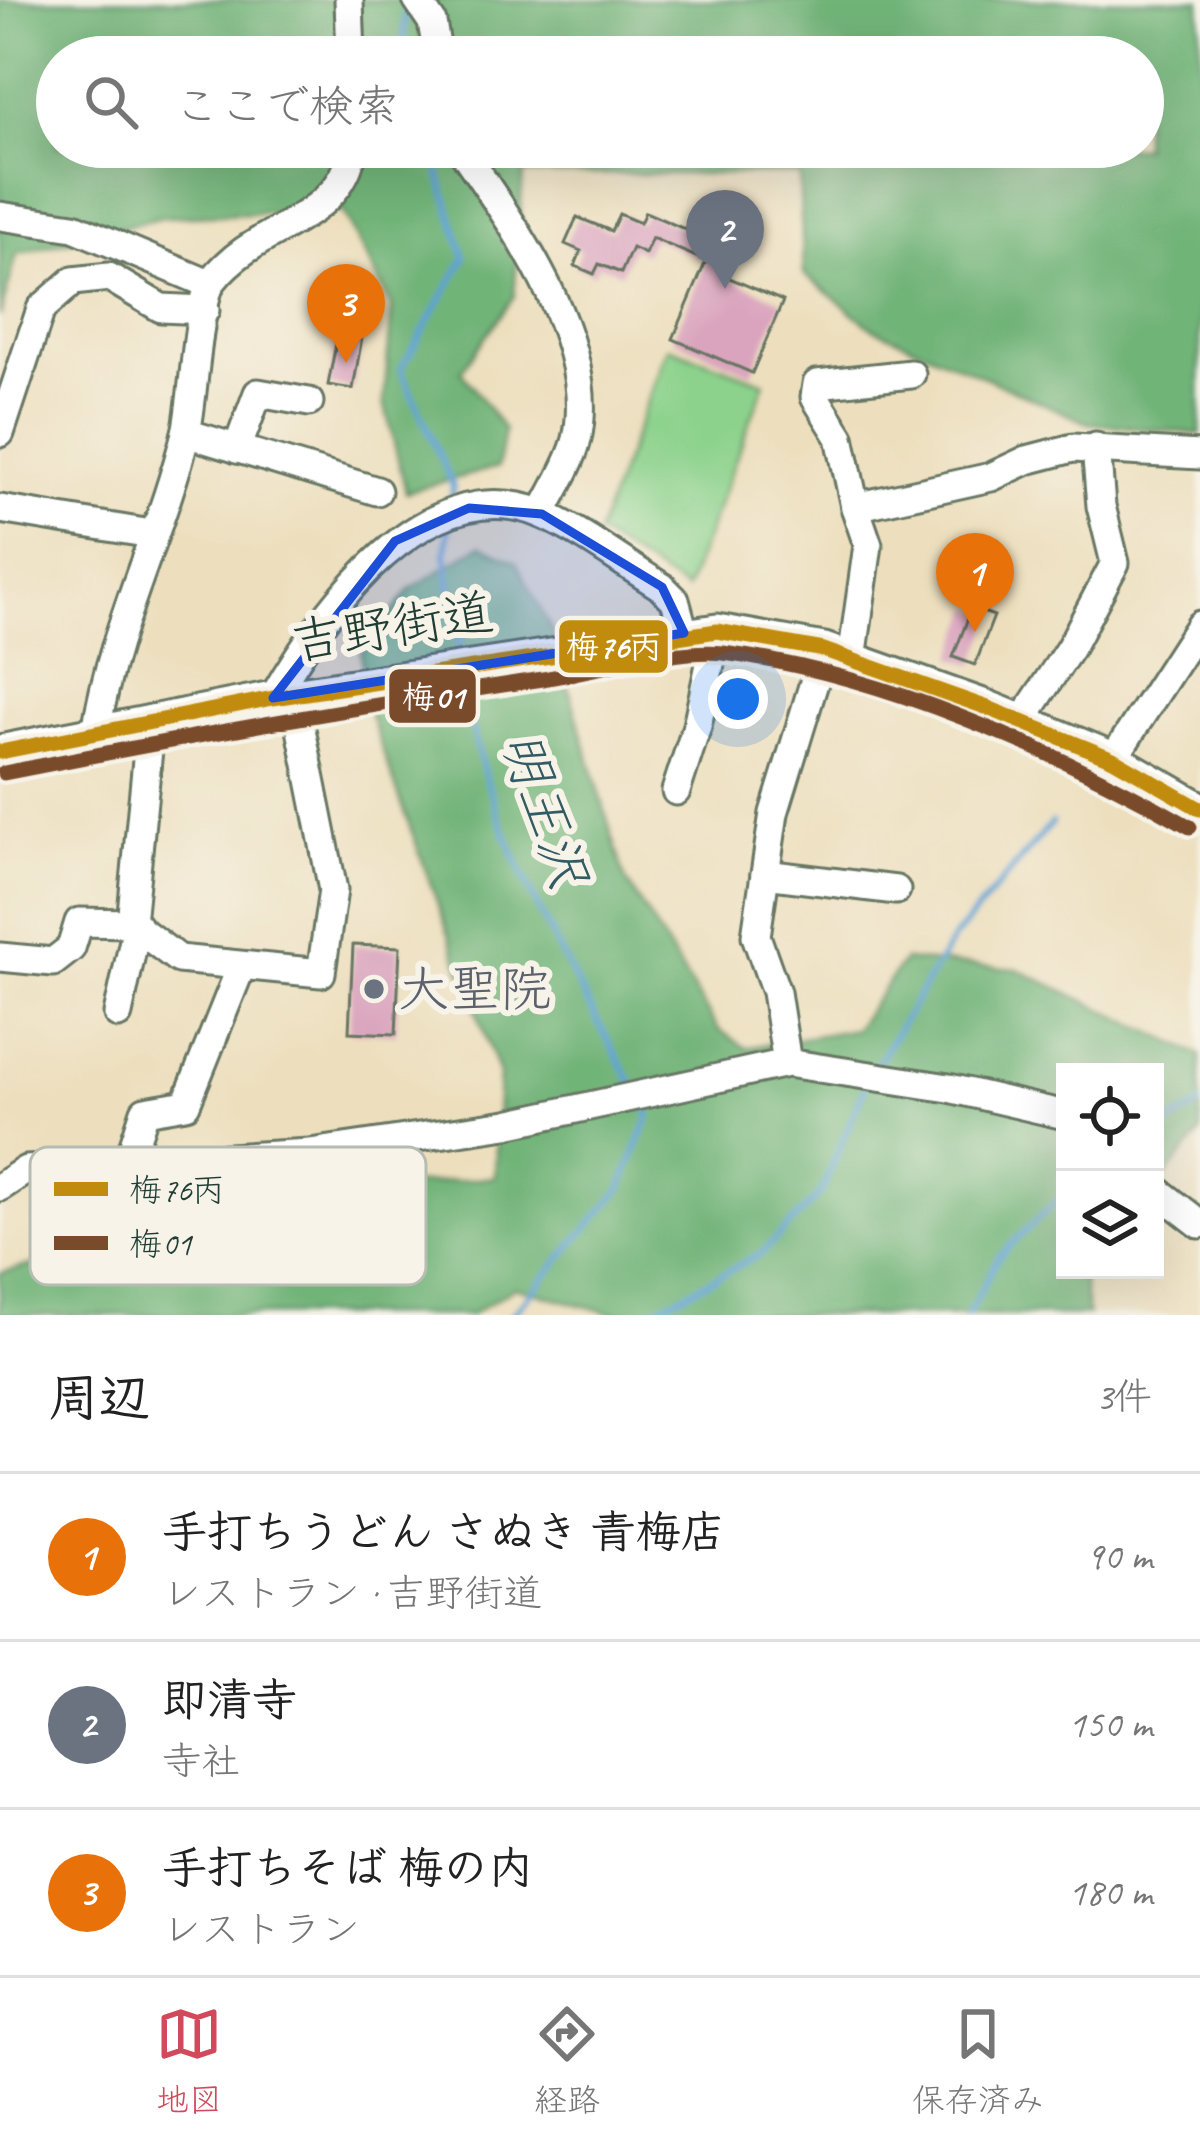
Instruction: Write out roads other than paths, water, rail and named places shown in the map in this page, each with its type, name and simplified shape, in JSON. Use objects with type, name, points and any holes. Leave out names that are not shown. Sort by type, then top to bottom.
[{"type":"main road","name":"吉野街道","points":[[0,752],[284,696],[700,632],[838,654],[1113,759],[1200,809]]},
{"type":"street","points":[[349,0],[350,36]]},
{"type":"street","points":[[417,0],[432,22],[434,36]]},
{"type":"street","points":[[96,732],[151,534],[186,434],[207,297],[256,239],[334,195],[348,179],[350,168]]},
{"type":"street","points":[[474,168],[517,233],[554,303],[575,362],[581,394],[577,441],[542,514]]},
{"type":"street","points":[[0,216],[74,227],[207,297]]},
{"type":"street","points":[[0,433],[41,309],[73,281],[109,277],[160,308],[207,297]]},
{"type":"street","points":[[787,1063],[776,992],[756,936],[774,813],[838,654],[868,545],[840,437],[815,397],[818,384],[911,374]]},
{"type":"street","points":[[237,449],[259,393],[310,402]]},
{"type":"street","points":[[186,434],[377,491]]},
{"type":"street","points":[[856,507],[991,477],[1027,460],[1096,447],[1200,455]]},
{"type":"street","points":[[1022,722],[1070,648],[1115,563],[1101,506],[1096,447]]},
{"type":"street","points":[[0,957],[52,962],[71,947],[79,922],[134,925],[178,959],[321,973],[333,890],[284,696],[298,654],[395,541],[436,518],[470,508],[507,506],[542,514],[662,587],[700,632],[698,726],[676,791]]},
{"type":"street","points":[[0,509],[151,534]]},
{"type":"street","points":[[1113,759],[1200,625]]},
{"type":"street","points":[[118,1014],[134,925],[151,719]]},
{"type":"street","points":[[765,874],[896,890]]},
{"type":"street","points":[[134,1147],[145,1112],[186,1104],[241,967]]},
{"type":"street","points":[[351,1147],[507,1124],[787,1063],[949,1088],[1056,1113]]},
{"type":"street","points":[[0,1187],[30,1170]]},
{"type":"street","points":[[1164,1197],[1200,1224]]},
{"type":"waterway","name":"明王沢","points":[[404,36],[406,4]]},
{"type":"waterway","name":"明王沢","points":[[437,168],[465,258],[401,369],[453,486],[451,505]]},
{"type":"waterway","name":"明王沢","points":[[449,524],[446,556],[461,660]]},
{"type":"waterway","name":"明王沢","points":[[463,679],[474,735],[508,841],[555,943],[636,1090]]},
{"type":"waterway","points":[[875,1067],[953,939],[1052,823]]},
{"type":"waterway","points":[[643,1315],[761,1254],[821,1193],[866,1084]]},
{"type":"waterway","name":"明王沢","points":[[512,1315],[621,1189],[650,1115],[642,1102]]},
{"type":"waterway","points":[[1164,1127],[1200,1105]]},
{"type":"waterway","points":[[968,1315],[999,1256],[1056,1202]]},
{"type":"place","name":"即清寺","points":[[725,289]]},
{"type":"place","name":"手打ちそば 梅の内","points":[[346,363]]},
{"type":"place","name":"手打ちうどん さぬき 青梅店","points":[[975,632]]},
{"type":"place","name":"大聖院","points":[[374,989]]}]
